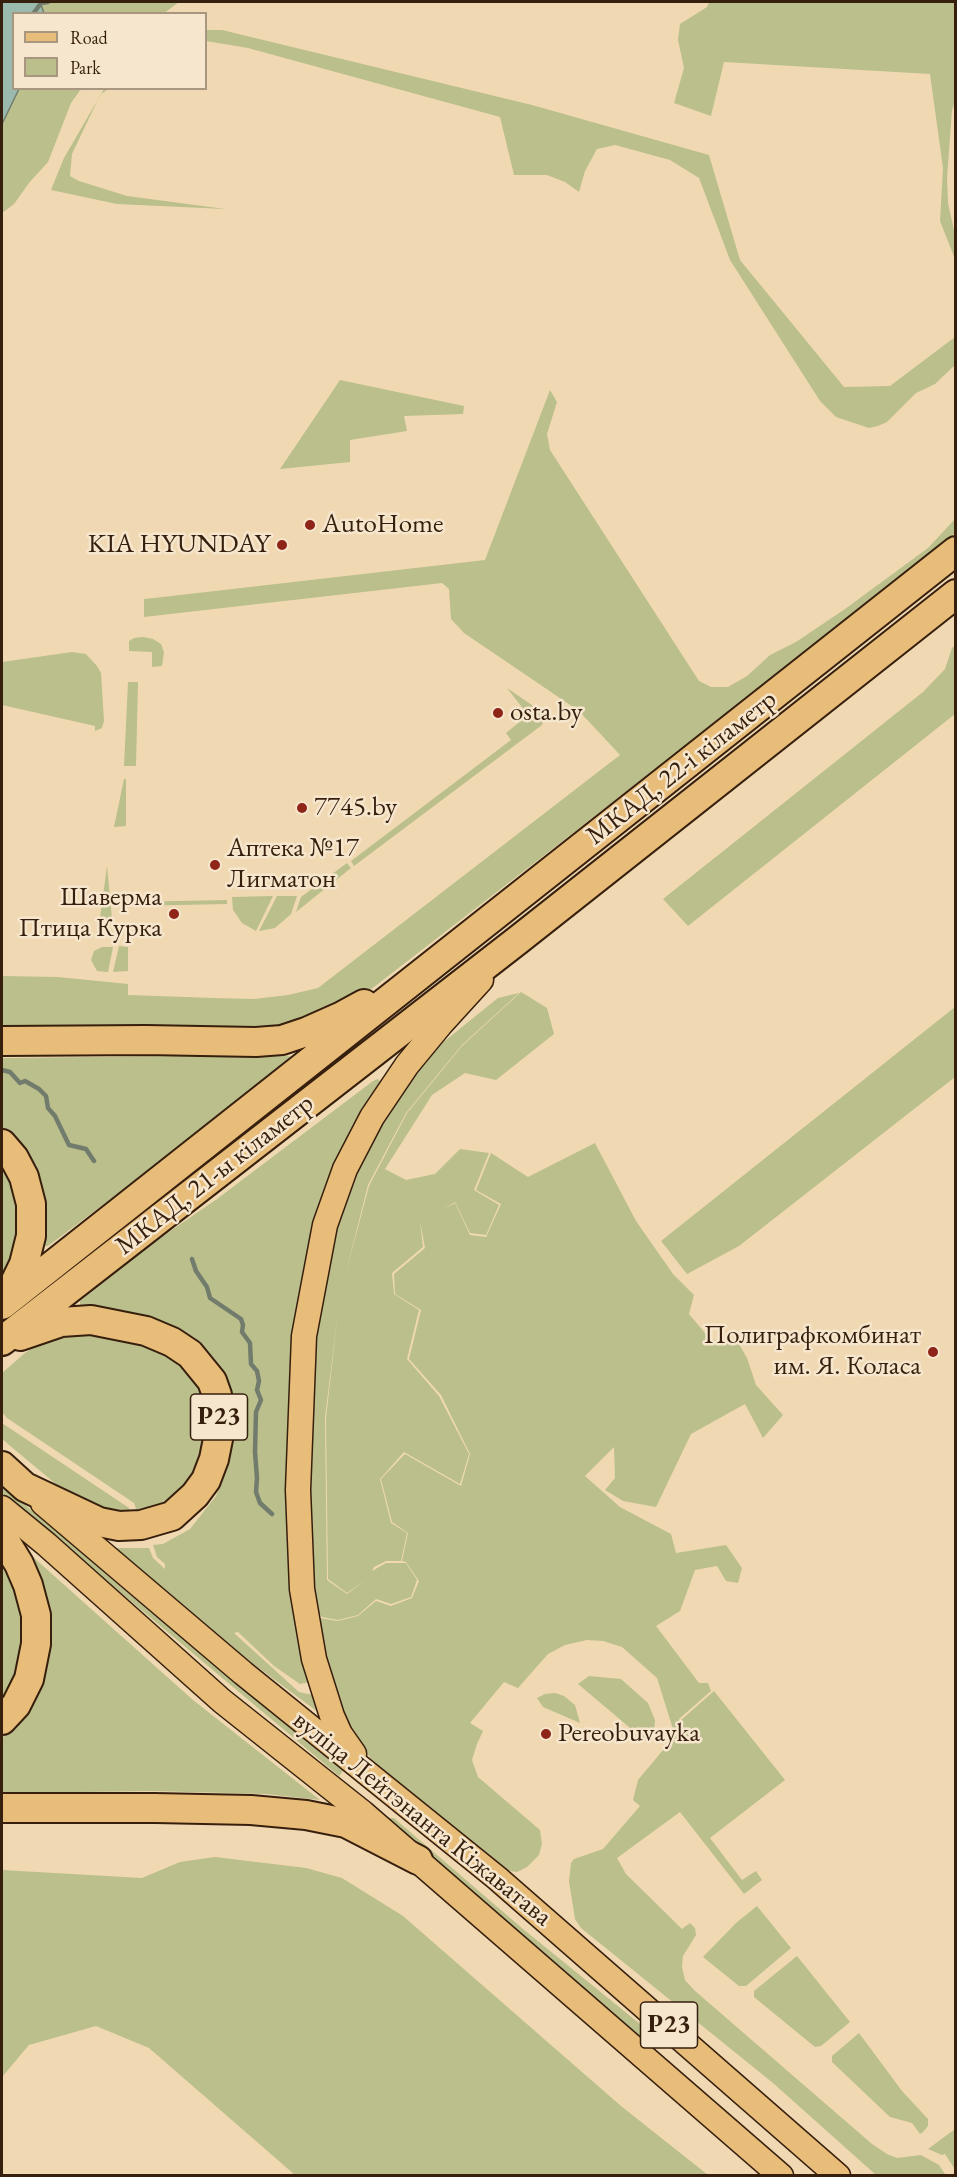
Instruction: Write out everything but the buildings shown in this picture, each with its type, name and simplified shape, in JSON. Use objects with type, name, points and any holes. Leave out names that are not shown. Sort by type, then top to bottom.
[{"type":"highway","name":"МКАД, 22-і кіламетр","points":[[408,985],[956,551]]},
{"type":"highway","name":"МКАД, 22-і кіламетр","points":[[429,1009],[956,594]]},
{"type":"highway","points":[[2,1041],[256,1042],[282,1040],[342,1016],[431,967]]},
{"type":"highway","name":"МКАД, 21-ы кіламетр","points":[[4,1303],[408,985]]},
{"type":"highway","name":"МКАД, 21-ы кіламетр","points":[[2,1342],[429,1009]]},
{"type":"highway","points":[[2,1144],[14,1158],[24,1178],[31,1204],[31,1236],[24,1264],[4,1303]]},
{"type":"highway","name":"Р23","points":[[2,1342],[61,1322],[91,1320],[121,1324],[172,1342],[190,1354],[203,1368],[217,1395],[219,1434],[214,1459],[206,1480],[195,1495],[172,1516],[141,1525],[119,1526],[99,1522],[26,1487]]},
{"type":"highway","name":"вуліца Лейтэнанта Кіжаватава","points":[[2,1466],[26,1487]]},
{"type":"highway","points":[[2,1536],[23,1574],[36,1615],[36,1644],[29,1679],[16,1705],[2,1720]]},
{"type":"highway","name":"Р23","points":[[2,1808],[251,1810],[306,1815],[346,1823],[418,1860]]},
{"type":"main road","name":"Р23","points":[[395,1793],[354,1754],[340,1734],[314,1659],[302,1589],[298,1491],[304,1336],[325,1225],[345,1169],[372,1117],[407,1065],[518,940]]},
{"type":"main road","name":"вуліца Лейтэнанта Кіжаватава","points":[[26,1487],[243,1673],[395,1793],[497,1878],[838,2175]]},
{"type":"main road","name":"вуліца Лейтэнанта Кіжаватава","points":[[2,1508],[46,1544],[222,1701],[363,1813],[781,2175]]},
{"type":"main road","points":[[330,1788],[343,1783],[352,1776],[357,1765]]},
{"type":"main road","points":[[363,1813],[369,1801],[395,1793]]},
{"type":"green space","points":[[40,2],[179,2],[166,12],[44,12]]},
{"type":"green space","points":[[709,2],[955,2],[956,99],[952,110],[947,178],[948,203],[955,235],[955,259],[940,221],[943,168],[930,74],[724,62],[711,116],[674,103],[684,68],[678,40],[680,24],[707,7]]},
{"type":"green space","points":[[207,30],[222,30],[532,105],[709,155],[740,260],[844,387],[890,386],[955,337],[955,365],[935,384],[916,393],[887,422],[878,426],[869,428],[836,417],[820,401],[730,260],[699,178],[670,160],[615,145],[597,149],[585,171],[579,192],[565,182],[547,175],[514,175],[500,117],[248,48],[207,41]]},
{"type":"green space","points":[[19,90],[80,90],[71,103],[48,162],[14,204],[2,213],[2,124]]},
{"type":"green space","points":[[98,100],[72,154],[70,176],[127,196],[225,209],[117,204],[51,190],[64,158]]},
{"type":"green space","points":[[340,380],[464,406],[463,414],[404,416],[407,431],[350,440],[350,462],[280,469]]},
{"type":"green space","points":[[550,390],[557,402],[547,434],[550,450],[699,681],[711,687],[728,687],[747,676],[770,655],[796,642],[845,609],[928,548],[955,519],[955,533],[719,720],[361,997],[304,1029],[2,1029],[2,976],[58,977],[128,984],[128,995],[254,999],[288,995],[318,988],[620,755],[579,711],[464,633],[451,619],[449,589],[442,583],[144,617],[144,599],[485,560]]},
{"type":"green space","points":[[143,637],[161,644],[164,652],[162,666],[152,667],[152,652],[129,651],[129,641]]},
{"type":"green space","points":[[955,645],[955,714],[688,926],[663,899],[923,692],[945,669]]},
{"type":"green space","points":[[72,652],[86,654],[101,673],[104,721],[102,728],[95,731],[95,726],[2,705],[2,662]]},
{"type":"green space","points":[[128,682],[138,682],[136,766],[124,766]]},
{"type":"green space","points":[[507,688],[545,714],[542,725],[354,866],[351,861],[511,740],[506,733],[528,715]]},
{"type":"green space","points":[[124,779],[126,779],[126,826],[114,827]]},
{"type":"green space","points":[[347,863],[351,868],[296,912],[301,897]]},
{"type":"green space","points":[[107,866],[112,919],[104,926],[100,918]]},
{"type":"green space","points":[[273,896],[256,931],[242,923],[233,910],[232,897]]},
{"type":"green space","points":[[277,896],[297,896],[291,914],[275,928],[259,931]]},
{"type":"green space","points":[[227,900],[227,904],[131,906],[131,902]]},
{"type":"green space","points":[[119,946],[128,947],[128,971],[113,972]]},
{"type":"green space","points":[[102,947],[113,947],[108,972],[97,971],[91,960],[94,951]]},
{"type":"green space","points":[[521,992],[547,1008],[554,1034],[496,1080],[465,1073],[432,1095],[385,1169],[406,1180],[435,1174],[460,1149],[489,1153],[474,1190],[499,1205],[486,1235],[470,1233],[455,1202],[444,1209],[455,1203],[470,1235],[486,1237],[501,1204],[476,1190],[491,1153],[528,1177],[595,1143],[636,1221],[673,1274],[694,1295],[689,1314],[710,1339],[739,1344],[747,1358],[756,1385],[783,1415],[763,1438],[745,1404],[691,1434],[656,1507],[623,1501],[605,1490],[615,1478],[614,1447],[585,1476],[620,1507],[671,1534],[676,1553],[726,1545],[742,1568],[738,1583],[726,1581],[717,1566],[695,1570],[680,1611],[656,1626],[699,1683],[708,1683],[711,1691],[679,1719],[671,1706],[680,1721],[714,1691],[785,1780],[710,1838],[742,1880],[756,1871],[762,1880],[744,1894],[680,1812],[617,1858],[626,1874],[682,1929],[690,1923],[695,1928],[696,1935],[683,1956],[682,1967],[685,1980],[694,1990],[872,2144],[897,2158],[921,2155],[939,2165],[945,2174],[943,2176],[876,2175],[773,2083],[581,1928],[575,1919],[569,1881],[571,1863],[574,1859],[603,1849],[640,1806],[633,1800],[638,1780],[668,1744],[673,1729],[657,1678],[622,1647],[603,1641],[587,1640],[565,1645],[548,1654],[518,1688],[504,1682],[470,1723],[483,1731],[472,1760],[478,1777],[540,1830],[542,1844],[539,1855],[527,1867],[517,1872],[503,1870],[371,1759],[345,1720],[328,1668],[319,1618],[338,1621],[358,1616],[376,1601],[391,1606],[412,1598],[419,1581],[406,1562],[402,1561],[408,1533],[392,1522],[381,1479],[405,1454],[461,1486],[470,1454],[441,1395],[409,1359],[421,1310],[395,1294],[394,1274],[425,1248],[420,1221],[423,1247],[392,1273],[394,1294],[419,1310],[407,1359],[439,1396],[469,1454],[460,1484],[404,1452],[380,1479],[391,1523],[407,1533],[401,1561],[386,1561],[374,1567],[372,1571],[386,1563],[406,1563],[417,1580],[411,1597],[391,1604],[376,1599],[358,1615],[338,1620],[322,1617],[316,1610],[313,1585],[310,1443],[318,1323],[329,1262],[344,1203],[366,1153],[387,1114],[431,1052],[498,998],[519,993],[462,1045],[406,1113],[368,1185],[345,1276],[369,1186],[407,1113],[462,1046]],"holes":[[[338,1312],[326,1418],[328,1579],[347,1593],[366,1580],[347,1594],[327,1580],[325,1418]]]},
{"type":"green space","points":[[955,1007],[955,1077],[739,1246],[687,1274],[661,1241]]},
{"type":"green space","points":[[279,1055],[295,1057],[220,1117],[48,1246],[42,1246],[2,1132],[2,1058]]},
{"type":"green space","points":[[378,1079],[380,1081],[345,1144],[306,1265],[310,1682],[300,1684],[274,1666],[238,1632],[234,1633],[299,1692],[313,1695],[318,1712],[221,1640],[114,1548],[149,1548],[153,1558],[165,1569],[165,1564],[157,1557],[153,1545],[163,1544],[190,1529],[216,1496],[224,1477],[231,1449],[231,1424],[220,1380],[83,1308],[80,1301],[150,1245],[217,1199]]},
{"type":"green space","points":[[2,1165],[17,1202],[17,1233],[12,1256],[2,1273]]},
{"type":"green space","points":[[66,1333],[131,1337],[185,1362],[204,1395],[208,1430],[198,1474],[164,1508],[138,1515],[134,1503],[7,1418],[2,1412],[2,1373],[25,1353],[44,1341]]},
{"type":"green space","points":[[2,1423],[129,1508],[131,1515],[116,1515],[69,1495],[2,1439]]},
{"type":"green space","points":[[2,1485],[343,1771],[339,1776],[2,1493]]},
{"type":"green space","points":[[33,1557],[193,1700],[320,1800],[266,1794],[152,1791],[2,1793],[2,1738],[20,1721],[38,1693],[47,1664],[49,1608]]},
{"type":"green space","points":[[2,1561],[23,1613],[25,1654],[2,1708]]},
{"type":"green space","points":[[589,1676],[621,1679],[648,1703],[655,1720],[654,1732],[648,1743],[578,1684]]},
{"type":"green space","points":[[555,1693],[564,1696],[575,1705],[580,1723],[543,1707],[537,1698]]},
{"type":"green space","points":[[389,1818],[394,1818],[523,1929],[640,2024],[656,2040],[639,2036],[517,1935],[389,1822]]},
{"type":"green space","points":[[215,1857],[306,1868],[342,1878],[403,1916],[621,2106],[708,2175],[295,2175],[149,2048],[96,2026],[29,2045],[2,2077],[2,1870],[142,1878],[180,1862]]},
{"type":"green space","points":[[757,1906],[791,1948],[746,1986],[739,1986],[703,1957],[736,1923]]},
{"type":"green space","points":[[797,1956],[850,2022],[821,2046],[815,2047],[754,1997],[754,1991]]},
{"type":"green space","points":[[859,2033],[902,2091],[928,2119],[928,2126],[920,2134],[912,2123],[890,2117],[832,2062],[832,2056]]},
{"type":"green space","points":[[955,2129],[956,2167],[954,2168],[945,2154],[942,2155],[928,2149]]},
{"type":"shaded area","points":[[2,2],[40,2],[44,12],[12,12],[12,90],[19,90],[2,124]]},
{"type":"waterway","points":[[34,12],[41,3],[48,2]]},
{"type":"waterway","points":[[2,1070],[10,1072],[20,1083],[25,1081],[39,1089],[46,1096],[48,1108],[55,1116],[69,1145],[86,1149],[94,1161]]},
{"type":"waterway","points":[[192,1259],[196,1271],[207,1287],[210,1298],[241,1319],[242,1332],[250,1343],[251,1364],[257,1371],[259,1381],[257,1390],[261,1400],[256,1412],[256,1492],[260,1503],[272,1514]]},
{"type":"place","name":"AutoHome","points":[[310,525]]},
{"type":"place","name":"KIA HYUNDAY","points":[[282,545]]},
{"type":"place","name":"osta.by","points":[[498,713]]},
{"type":"place","name":"7745.by","points":[[302,808]]},
{"type":"place","name":"Аптека №17 Лигматон","points":[[215,865]]},
{"type":"place","name":"Шаверма Птица Курка","points":[[174,914]]},
{"type":"place","name":"Полиграфкомбинат им. Я. Коласа","points":[[933,1352]]},
{"type":"place","name":"Pereobuvayka","points":[[546,1734]]}]
